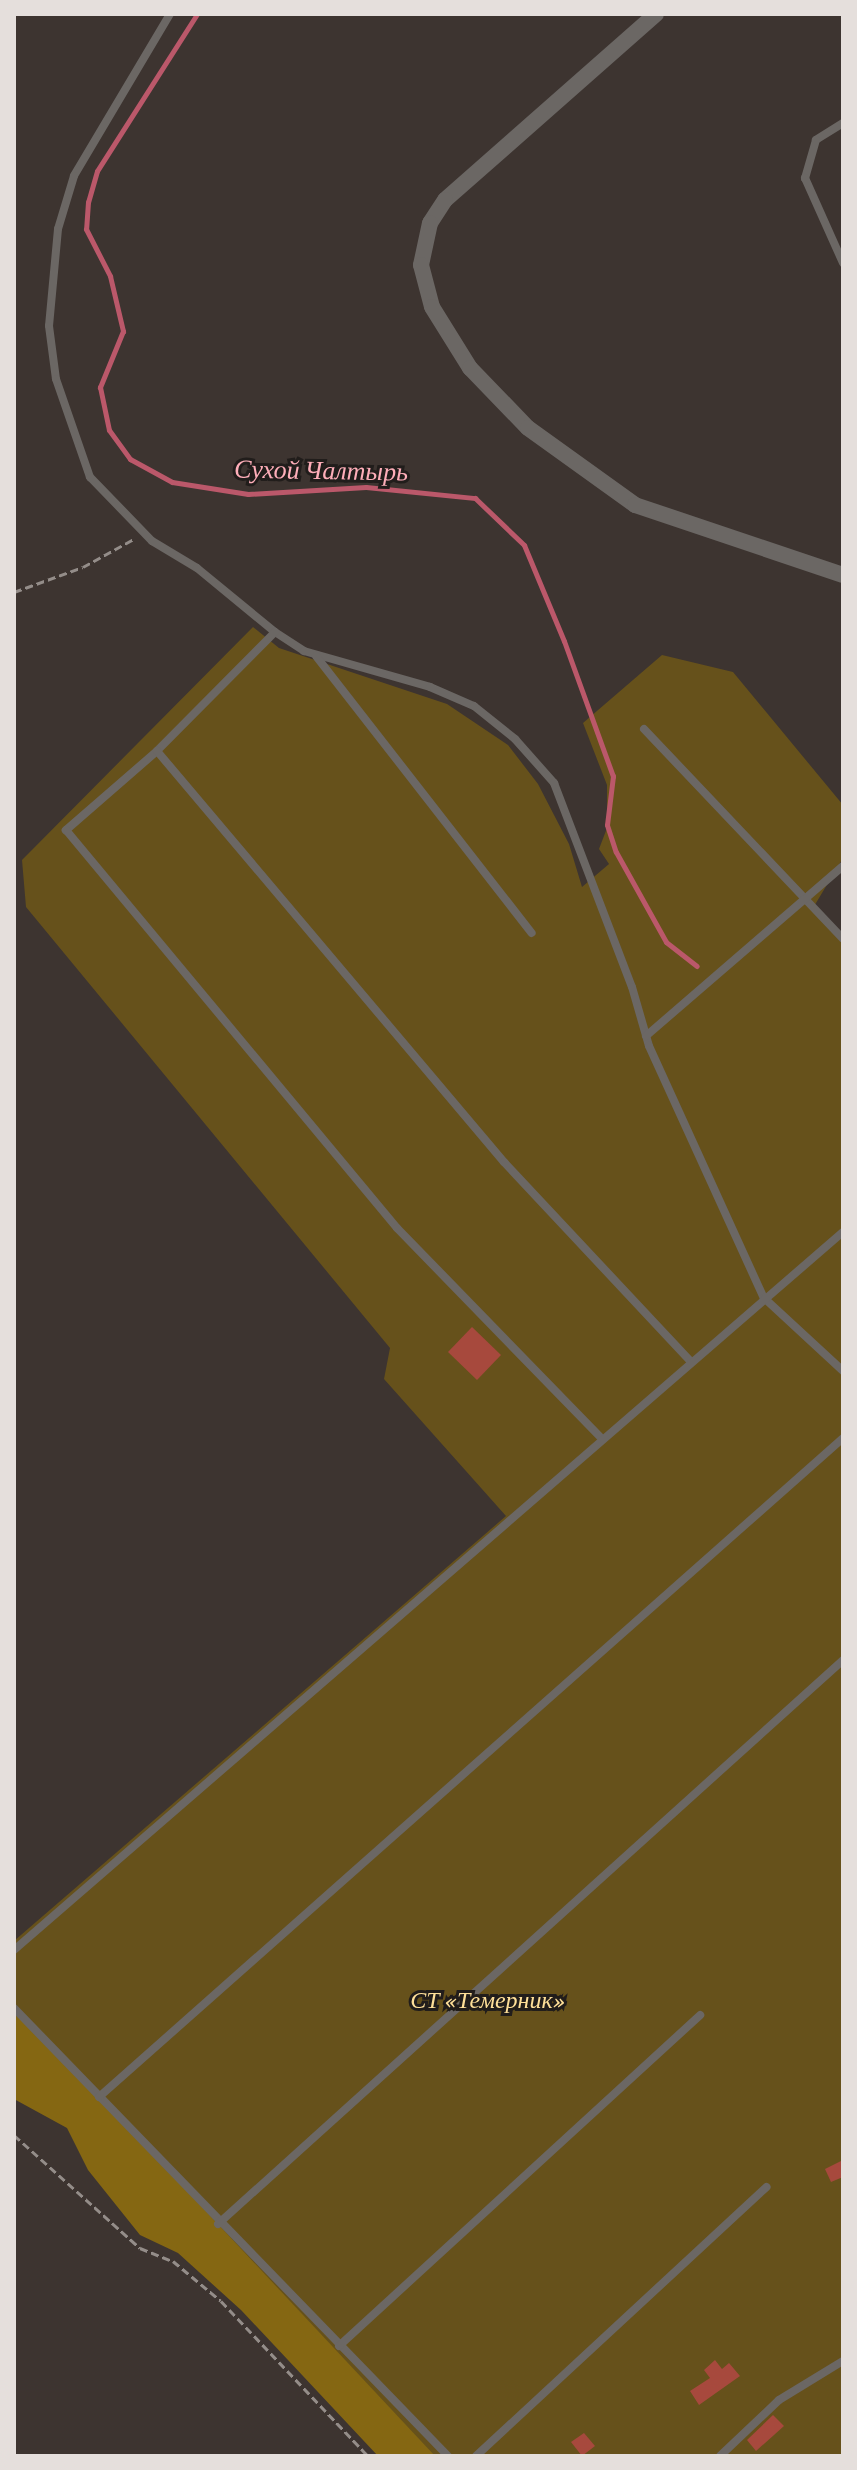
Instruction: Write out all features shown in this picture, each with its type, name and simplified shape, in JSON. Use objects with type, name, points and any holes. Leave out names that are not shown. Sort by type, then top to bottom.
[{"type":"street","points":[[656,14],[445,200],[430,223],[421,265],[432,307],[470,368],[528,428],[635,505],[843,575]]},
{"type":"lane","points":[[170,14],[74,176],[58,229],[50,312],[56,379],[90,477],[145,534],[197,568],[275,632],[316,655],[430,687],[474,706],[515,739],[554,783],[646,1036],[764,1298],[843,1371]]},
{"type":"lane","points":[[843,123],[816,140],[805,178],[843,263]]},
{"type":"lane","points":[[275,632],[157,751],[66,830],[397,1228],[602,1439]]},
{"type":"lane","points":[[316,655],[532,933]]},
{"type":"lane","points":[[644,729],[843,939]]},
{"type":"lane","points":[[157,751],[504,1162],[691,1362]]},
{"type":"lane","points":[[646,1036],[803,897],[843,866]]},
{"type":"lane","points":[[14,1950],[843,1232]]},
{"type":"lane","points":[[99,2097],[843,1438]]},
{"type":"lane","points":[[218,2224],[843,1660]]},
{"type":"lane","points":[[14,2008],[218,2224],[448,2456]]},
{"type":"lane","points":[[339,2346],[700,2015]]},
{"type":"lane","points":[[476,2456],[767,2187]]},
{"type":"lane","points":[[720,2456],[779,2400],[843,2361]]},
{"type":"path","points":[[14,592],[83,567],[145,534]]},
{"type":"path","points":[[14,2135],[140,2248],[173,2261],[221,2301],[368,2456]]},
{"type":"green space","name":"СТ «Темерник»","points":[[253,627],[279,648],[447,704],[508,745],[538,784],[569,844],[582,887],[609,864],[599,849],[607,828],[607,785],[583,723],[662,655],[733,672],[843,805],[843,858],[813,908],[843,939],[843,2456],[431,2456],[14,2014],[14,1941],[506,1516],[384,1379],[390,1348],[26,907],[22,860]]},
{"type":"shaded area","points":[[14,2008],[435,2456],[378,2456],[241,2310],[178,2253],[140,2235],[88,2170],[67,2128],[14,2099]]},
{"type":"building","points":[[472,1327],[501,1355],[477,1380],[448,1352]]},
{"type":"building","points":[[843,2160],[843,2177],[831,2182],[825,2169]]},
{"type":"building","points":[[715,2360],[722,2369],[729,2363],[740,2376],[699,2405],[690,2391],[710,2378],[704,2370]]},
{"type":"building","points":[[773,2415],[784,2426],[756,2451],[747,2440]]},
{"type":"building","points":[[584,2433],[595,2446],[582,2456],[571,2442]]},
{"type":"waterway","name":"Сухой Чалтырь","points":[[197,14],[97,171],[88,202],[86,229],[110,276],[123,331],[100,387],[109,430],[130,459],[172,482],[248,494],[366,487],[475,498],[524,545],[564,641],[613,776],[607,825],[616,852],[666,942],[697,966]]}]
